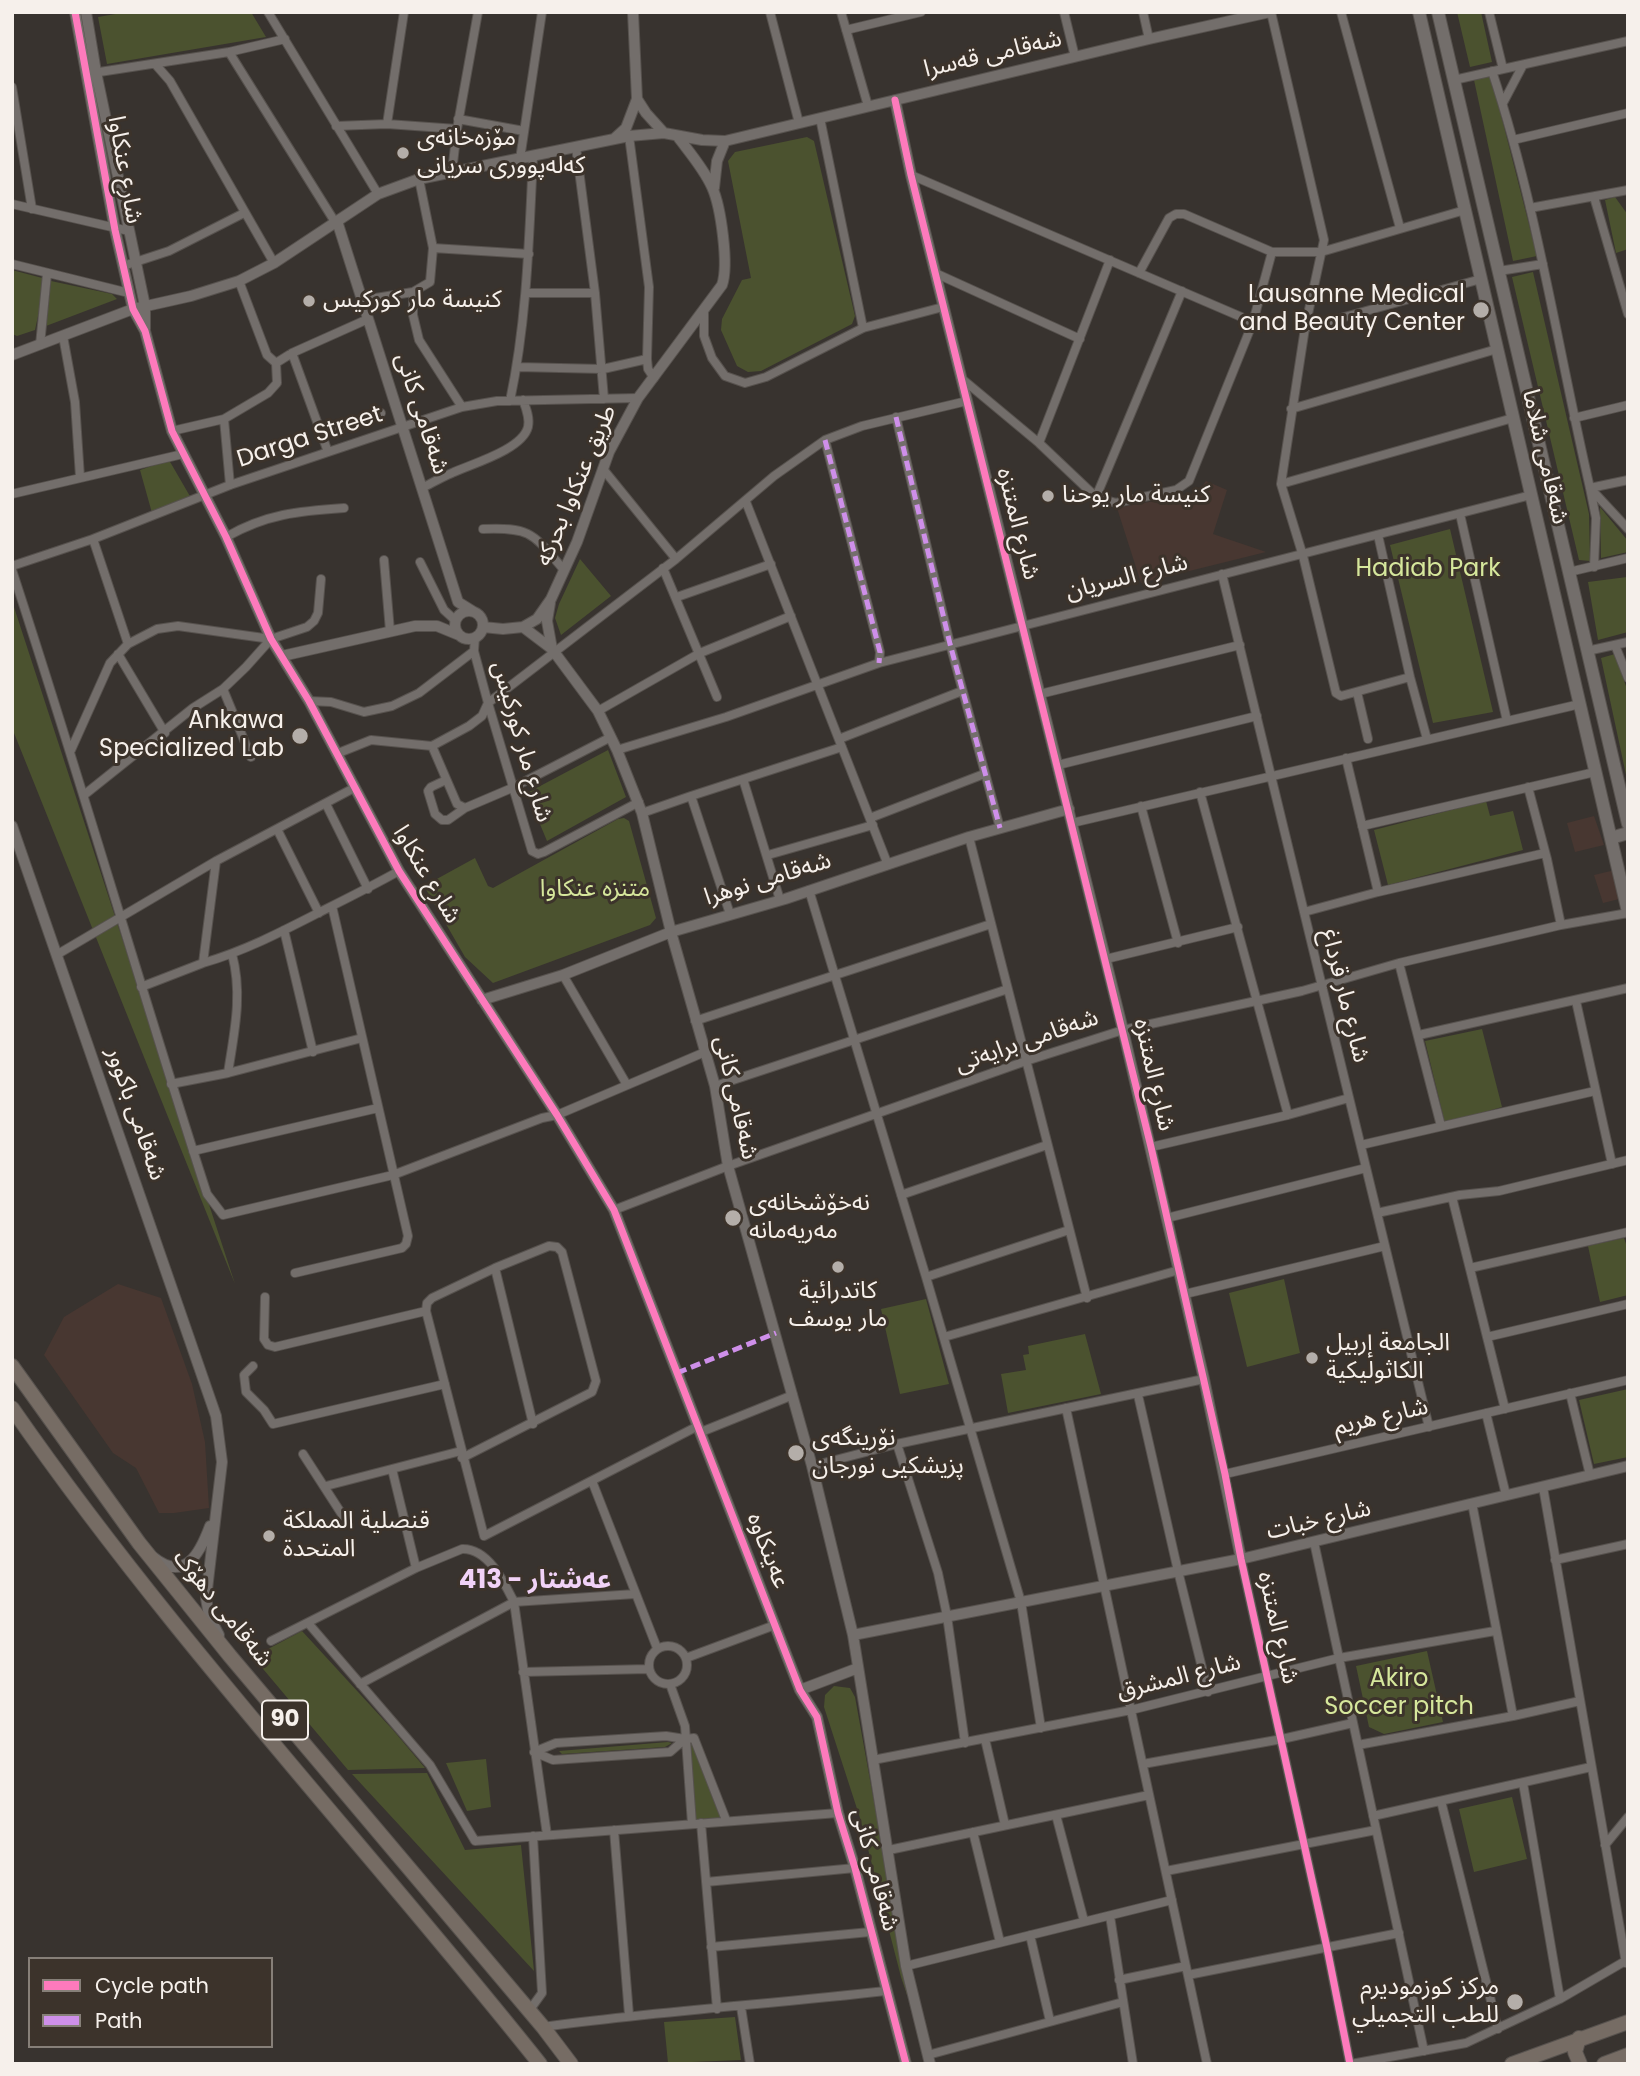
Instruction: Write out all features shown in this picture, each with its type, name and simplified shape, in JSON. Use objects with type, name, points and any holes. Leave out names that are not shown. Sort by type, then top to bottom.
[{"type":"highway","name":"شەقامی دهۆک","points":[[12,1366],[139,1544],[543,2027],[570,2064]]},
{"type":"highway","name":"شەقامی دهۆک","points":[[12,1408],[87,1513],[155,1601],[540,2064]]},
{"type":"highway","points":[[485,1996],[502,1981]]},
{"type":"highway","points":[[1512,2064],[1628,2022]]},
{"type":"highway","points":[[1579,2038],[1575,2052],[1580,2064]]},
{"type":"highway","points":[[1535,2054],[1547,2064]]},
{"type":"highway","points":[[1604,2064],[1628,2055]]},
{"type":"main road","name":"شەقامی شلاما","points":[[1419,12],[1628,913]]},
{"type":"main road","name":"شەقامی شلاما","points":[[1438,12],[1628,824]]},
{"type":"main road","points":[[1519,443],[1530,450],[1536,446],[1538,439]]},
{"type":"main road","points":[[1525,469],[1532,458],[1539,459],[1544,464]]},
{"type":"main road","points":[[1611,838],[1628,833]]},
{"type":"street","name":"شارع عنكاوا","points":[[75,12],[130,231],[145,306],[145,331]]},
{"type":"street","name":"شارع عنكاوا","points":[[86,12],[91,73],[115,230],[133,309],[145,331],[172,432],[226,537],[271,639],[309,701],[399,870],[557,1115],[614,1210],[700,1429]]},
{"type":"street","points":[[268,12],[378,194]]},
{"type":"street","points":[[387,124],[404,12]]},
{"type":"street","points":[[452,172],[458,119],[478,12]]},
{"type":"street","points":[[520,159],[542,12]]},
{"type":"street","points":[[615,138],[626,128],[637,99],[633,12]]},
{"type":"street","points":[[770,12],[799,123]]},
{"type":"street","points":[[841,12],[868,106]]},
{"type":"street","points":[[1064,12],[1075,57]]},
{"type":"street","points":[[1143,12],[1149,39]]},
{"type":"street","points":[[1271,12],[1324,240],[1304,328],[1281,484],[1303,556],[1336,693],[1341,696],[1410,677]]},
{"type":"street","name":"شەقامی قەسرا","points":[[664,133],[678,137],[725,141],[1271,12]]},
{"type":"street","points":[[1341,12],[1400,228]]},
{"type":"street","points":[[1489,12],[1503,69]]},
{"type":"street","points":[[846,30],[917,13]]},
{"type":"street","points":[[91,73],[156,65],[285,39]]},
{"type":"street","points":[[1454,80],[1628,41]]},
{"type":"street","points":[[229,52],[336,222]]},
{"type":"street","points":[[156,65],[170,81],[274,263]]},
{"type":"street","points":[[1503,103],[1523,65]]},
{"type":"street","points":[[1492,71],[1513,140],[1544,264],[1596,518],[1594,567]]},
{"type":"street","points":[[12,87],[32,209]]},
{"type":"street","points":[[637,99],[664,133]]},
{"type":"street","name":"شارع المتنزه","points":[[895,100],[943,307],[1106,959],[1205,1379],[1241,1559],[1269,1675],[1351,2064]]},
{"type":"street","points":[[1513,140],[1628,113]]},
{"type":"street","points":[[820,118],[863,328]]},
{"type":"street","points":[[458,119],[524,131]]},
{"type":"street","points":[[336,127],[387,124],[457,129]]},
{"type":"street","points":[[12,355],[133,309],[191,296],[239,281],[274,263],[378,194],[419,179],[615,138],[664,133]]},
{"type":"street","points":[[629,136],[649,287],[648,369],[654,378]]},
{"type":"street","name":"طريق عنكاوا بحركه","points":[[523,626],[537,619],[551,599],[577,542],[609,452],[638,398],[722,285],[725,276],[726,253],[713,189],[678,137]]},
{"type":"street","points":[[713,189],[717,161],[725,141]]},
{"type":"street","points":[[576,147],[595,293],[604,398]]},
{"type":"street","points":[[510,401],[527,293],[533,156]]},
{"type":"street","points":[[911,175],[1253,322]]},
{"type":"street","points":[[363,300],[412,292],[430,282],[433,248],[419,179]]},
{"type":"street","points":[[1530,208],[1628,190]]},
{"type":"street","points":[[1594,197],[1628,314]]},
{"type":"street","points":[[12,204],[115,230],[130,231]]},
{"type":"street","points":[[1139,273],[1169,218],[1176,214],[1184,214],[1272,252],[1321,252],[1465,209]]},
{"type":"street","points":[[123,266],[169,251],[244,213]]},
{"type":"street","name":"شەقامی کانی","points":[[336,222],[458,602],[474,612]]},
{"type":"street","points":[[433,248],[529,254]]},
{"type":"street","points":[[961,378],[1039,443],[1096,497],[1116,503],[1176,490],[1189,481],[1253,322],[1272,252]]},
{"type":"street","points":[[1039,443],[1110,260]]},
{"type":"street","points":[[12,264],[130,293]]},
{"type":"street","points":[[1499,271],[1544,264]]},
{"type":"street","points":[[935,273],[1080,339]]},
{"type":"street","points":[[40,345],[47,274]]},
{"type":"street","points":[[1304,328],[1481,279]]},
{"type":"street","points":[[172,432],[224,419],[268,393],[277,383],[276,363],[267,355],[239,281]]},
{"type":"street","points":[[1096,497],[1182,291]]},
{"type":"street","points":[[412,292],[413,315],[419,340],[463,407]]},
{"type":"street","points":[[527,293],[595,293]]},
{"type":"street","points":[[704,310],[704,336],[712,358],[725,376],[745,383],[766,377],[863,328],[943,307]]},
{"type":"street","points":[[276,363],[292,353],[369,319]]},
{"type":"street","points":[[63,336],[75,402],[80,477]]},
{"type":"street","points":[[12,345],[28,350]]},
{"type":"street","points":[[1291,409],[1497,349]]},
{"type":"street","points":[[292,353],[323,432],[328,452]]},
{"type":"street","points":[[517,367],[603,369],[647,359]]},
{"type":"street","name":"Darga Street","points":[[12,568],[230,485],[463,407],[523,400],[638,398]]},
{"type":"street","points":[[422,488],[500,453],[522,436],[528,428],[528,412],[523,400]]},
{"type":"street","points":[[336,754],[372,740],[432,746],[469,726],[482,716],[488,703],[676,559],[774,476],[825,440],[862,426],[967,401]]},
{"type":"street","points":[[1574,418],[1628,405]]},
{"type":"street","points":[[323,432],[381,413]]},
{"type":"street","points":[[896,417],[950,644],[1000,828]]},
{"type":"street","points":[[1281,484],[1513,418]]},
{"type":"street","points":[[224,419],[230,485]]},
{"type":"street","points":[[825,440],[880,652],[878,663]]},
{"type":"street","points":[[12,494],[183,454]]},
{"type":"street","points":[[603,469],[676,559]]},
{"type":"street","points":[[1590,488],[1628,480]]},
{"type":"street","points":[[1590,488],[1628,529]]},
{"type":"street","name":"شارع السريان","points":[[617,750],[726,717],[878,663],[1023,624],[1303,556],[1531,495]]},
{"type":"street","points":[[746,502],[888,865]]},
{"type":"street","points":[[226,537],[248,524],[295,511],[344,509]]},
{"type":"street","points":[[1460,514],[1507,721]]},
{"type":"street","points":[[482,529],[512,527],[530,533],[564,569]]},
{"type":"street","points":[[1378,535],[1427,739]]},
{"type":"street","points":[[93,539],[128,644]]},
{"type":"street","points":[[1569,572],[1628,558]]},
{"type":"street","points":[[384,560],[390,632]]},
{"type":"street","points":[[420,562],[440,603],[455,620]]},
{"type":"street","points":[[677,597],[771,564]]},
{"type":"street","points":[[12,568],[71,750],[120,919],[206,1194],[223,1215],[393,1175],[542,1118],[557,1115],[705,1052]]},
{"type":"street","points":[[663,568],[717,697]]},
{"type":"street","name":"شارع مار قرداغ","points":[[1222,574],[1429,1427]]},
{"type":"street","points":[[71,750],[110,663],[128,644],[157,629],[178,626],[271,639],[307,627],[318,613],[321,579]]},
{"type":"street","points":[[551,599],[547,621],[554,651]]},
{"type":"street","points":[[282,656],[426,625],[437,626],[467,639],[475,637],[482,627],[481,618],[474,612],[462,612],[455,620],[459,635]]},
{"type":"street","points":[[598,711],[700,653],[791,617]]},
{"type":"street","points":[[482,627],[503,629],[523,626]]},
{"type":"street","name":"شەقامی کانی","points":[[523,626],[554,651],[598,711],[640,807],[671,932],[715,1086],[728,1166],[812,1466],[853,1634],[906,1966],[929,2059]]},
{"type":"street","name":"شارع مار كوركيس","points":[[475,637],[474,651],[532,850],[538,854],[640,807]]},
{"type":"street","points":[[84,795],[223,689],[271,639]]},
{"type":"street","points":[[1587,651],[1628,642]]},
{"type":"street","points":[[1040,694],[1240,645]]},
{"type":"street","points":[[1615,645],[1628,678]]},
{"type":"street","points":[[309,701],[331,702],[364,712],[392,706],[419,693],[474,651]]},
{"type":"street","points":[[118,654],[165,733]]},
{"type":"street","points":[[223,689],[251,757]]},
{"type":"street","points":[[640,807],[691,796],[743,779],[841,743],[962,691]]},
{"type":"street","points":[[1357,692],[1368,738]]},
{"type":"street","points":[[1072,823],[1580,704]]},
{"type":"street","points":[[1058,765],[1257,716]]},
{"type":"street","points":[[446,780],[428,791],[438,819],[448,820],[465,808],[512,788],[611,737]]},
{"type":"street","points":[[432,746],[457,804],[465,808]]},
{"type":"street","points":[[1346,758],[1378,892]]},
{"type":"street","points":[[1362,826],[1595,772]]},
{"type":"street","points":[[768,855],[871,822],[984,774]]},
{"type":"street","points":[[743,779],[780,900]]},
{"type":"street","points":[[1528,787],[1561,925]]},
{"type":"street","points":[[58,954],[216,861],[354,788]]},
{"type":"street","points":[[1200,792],[1287,1115]]},
{"type":"street","points":[[691,796],[730,914]]},
{"type":"street","points":[[326,804],[368,889]]},
{"type":"street","points":[[1141,806],[1178,943]]},
{"type":"street","name":"شەقامی نوهرا","points":[[482,1000],[563,975],[671,932],[780,900],[969,837],[1069,809]]},
{"type":"street","name":"شەقامی باکوور","points":[[12,826],[216,1416],[222,1462],[217,1504]]},
{"type":"street","points":[[277,830],[318,913]]},
{"type":"street","points":[[969,837],[1087,1298]]},
{"type":"street","points":[[1304,912],[1545,853]]},
{"type":"street","points":[[203,963],[216,861]]},
{"type":"street","points":[[141,987],[232,954],[368,889],[399,870]]},
{"type":"street","points":[[809,890],[1021,1602],[1041,1728]]},
{"type":"street","points":[[296,1273],[402,1248],[408,1236],[332,906]]},
{"type":"street","name":"شەقامی برایەتی","points":[[614,1210],[728,1166],[1026,1061],[1123,1030],[1322,985],[1399,962],[1561,925],[1628,913]]},
{"type":"street","points":[[695,1021],[991,924]]},
{"type":"street","points":[[1106,959],[1238,927]]},
{"type":"street","points":[[284,930],[313,1052]]},
{"type":"street","points":[[228,1073],[238,1006],[238,976],[232,954]]},
{"type":"street","points":[[1399,962],[1441,1126]]},
{"type":"street","points":[[563,975],[627,1085]]},
{"type":"street","points":[[1419,1035],[1628,988]]},
{"type":"street","points":[[715,1086],[1008,989]]},
{"type":"street","points":[[1576,1000],[1612,1164]]},
{"type":"street","points":[[171,1084],[228,1073],[362,1038]]},
{"type":"street","points":[[1361,1145],[1595,1091]]},
{"type":"street","points":[[1151,1147],[1349,1098]]},
{"type":"street","points":[[193,1151],[378,1108]]},
{"type":"street","points":[[901,1195],[1047,1145]]},
{"type":"street","points":[[1377,1213],[1452,1197],[1499,1191],[1628,1160]]},
{"type":"street","points":[[1167,1218],[1366,1168]]},
{"type":"street","points":[[1452,1197],[1505,1409]]},
{"type":"street","points":[[926,1277],[1069,1230]]},
{"type":"street","points":[[1470,1268],[1628,1232]]},
{"type":"street","points":[[326,1486],[462,1455],[533,1424],[592,1391],[596,1381],[562,1252],[557,1247],[549,1246],[495,1268],[432,1298],[427,1303],[426,1311],[462,1455],[484,1536],[700,1429],[793,1395]]},
{"type":"street","points":[[1185,1294],[1385,1246]]},
{"type":"street","points":[[495,1268],[533,1424]]},
{"type":"street","points":[[944,1337],[1179,1270]]},
{"type":"street","points":[[265,1297],[264,1339],[268,1345],[275,1347],[426,1311]]},
{"type":"street","points":[[1487,1337],[1628,1304]]},
{"type":"street","points":[[253,1366],[244,1375],[246,1391],[273,1424],[445,1384]]},
{"type":"street","points":[[812,1466],[897,1444],[1205,1379]]},
{"type":"street","name":"شارع هريم","points":[[1225,1474],[1628,1380]]},
{"type":"street","points":[[1570,1393],[1590,1475]]},
{"type":"street","points":[[1138,1395],[1208,1692]]},
{"type":"street","points":[[1066,1408],[1207,2064]]},
{"type":"street","points":[[1486,1413],[1506,1495]]},
{"type":"street","name":"عەینکاوە","points":[[700,1429],[800,1690]]},
{"type":"street","points":[[897,1444],[938,1573],[947,1616],[965,1742]]},
{"type":"street","points":[[303,1454],[343,1516]]},
{"type":"street","name":"شارع خبات","points":[[853,1634],[1241,1559],[1628,1466]]},
{"type":"street","points":[[392,1469],[416,1568]]},
{"type":"street","points":[[592,1481],[657,1648]]},
{"type":"street","points":[[1351,2064],[1466,2043],[1560,1999],[1627,1961],[1543,1487]]},
{"type":"street","points":[[1472,1503],[1494,1631],[1513,1716]]},
{"type":"street","points":[[139,1544],[155,1559],[165,1564],[179,1566],[190,1562],[202,1548],[217,1504]]},
{"type":"street","points":[[217,1504],[206,1602],[211,1620],[230,1656]]},
{"type":"street","points":[[1314,1542],[1424,2050]]},
{"type":"street","points":[[1556,1560],[1628,1544]]},
{"type":"street","points":[[271,1641],[416,1568],[454,1552],[470,1549],[486,1560],[502,1579],[514,1602],[547,1835]]},
{"type":"street","points":[[360,1684],[514,1602],[635,1594]]},
{"type":"street","points":[[308,1623],[430,1765],[475,1841],[838,1813]]},
{"type":"street","points":[[686,1658],[775,1625]]},
{"type":"street","name":"شارع المشرق","points":[[873,1760],[1131,1710],[1339,1658],[1494,1631]]},
{"type":"street","points":[[674,1646],[686,1658],[684,1675],[670,1684],[654,1679],[649,1669],[650,1657],[657,1648],[674,1646]]},
{"type":"street","points":[[800,1690],[858,1668]]},
{"type":"street","points":[[523,1672],[649,1669]]},
{"type":"street","points":[[670,1684],[685,1726],[696,1824],[706,1882],[717,2009]]},
{"type":"street","name":"شەقامی کانی","points":[[800,1690],[817,1717],[838,1813],[906,2064]]},
{"type":"street","points":[[1358,1745],[1580,1701]]},
{"type":"street","points":[[1143,1764],[1353,1723]]},
{"type":"street","points":[[534,1752],[556,1744],[666,1736],[694,1738],[726,1820]]},
{"type":"street","points":[[534,1752],[553,1760],[670,1752],[685,1739]]},
{"type":"street","points":[[985,1739],[1005,1825]]},
{"type":"street","points":[[1373,1816],[1591,1767]]},
{"type":"street","points":[[1523,1783],[1560,1999]]},
{"type":"street","points":[[889,1850],[1149,1795]]},
{"type":"street","points":[[1441,1801],[1498,2029]]},
{"type":"street","points":[[1056,1815],[1084,1922]]},
{"type":"street","points":[[1605,1845],[1628,1817]]},
{"type":"street","points":[[614,1830],[629,2015]]},
{"type":"street","points":[[1166,1871],[1377,1830]]},
{"type":"street","points":[[973,1832],[1000,1942]]},
{"type":"street","points":[[529,2011],[542,1993],[533,1836]]},
{"type":"street","points":[[706,1882],[855,1868]]},
{"type":"street","points":[[906,1966],[1172,1900]]},
{"type":"street","points":[[1110,1916],[1133,2064]]},
{"type":"street","points":[[711,1947],[870,1932]]},
{"type":"street","points":[[1119,1980],[1327,1948],[1399,1933]]},
{"type":"street","points":[[1030,1935],[1050,2021]]},
{"type":"street","points":[[543,2027],[629,2015],[741,2007],[886,1991]]},
{"type":"street","points":[[929,2059],[1050,2021],[1123,2003]]},
{"type":"street","points":[[741,2007],[750,2064]]},
{"type":"street","points":[[893,2015],[916,2010]]},
{"type":"shaded area","points":[[1206,481],[1227,490],[1213,534],[1266,552],[1141,583],[1117,508],[1197,493]]},
{"type":"shaded area","points":[[1594,816],[1604,845],[1575,852],[1567,823]]},
{"type":"shaded area","points":[[1615,870],[1623,898],[1603,903],[1594,875]]},
{"type":"shaded area","points":[[118,1284],[161,1298],[192,1384],[205,1442],[209,1508],[159,1513],[136,1468],[113,1453],[44,1355],[64,1317]]},
{"type":"green space","points":[[127,12],[251,12],[266,37],[107,64],[98,17]]},
{"type":"green space","points":[[1457,12],[1481,12],[1492,62],[1470,67]]},
{"type":"green space","points":[[1491,76],[1537,256],[1513,261],[1474,80]]},
{"type":"green space","points":[[807,137],[814,141],[855,316],[852,324],[761,371],[748,372],[737,366],[721,330],[722,319],[742,280],[751,278],[728,161],[735,152]]},
{"type":"green space","points":[[1615,197],[1628,215],[1628,249],[1616,253],[1605,200]]},
{"type":"green space","points":[[12,270],[46,279],[35,330],[17,336],[12,334]]},
{"type":"green space","points":[[1533,272],[1589,514],[1590,561],[1579,560],[1512,277]]},
{"type":"green space","points":[[51,281],[112,294],[117,299],[46,326]]},
{"type":"green space","points":[[169,460],[191,498],[152,513],[140,470]]},
{"type":"green space","points":[[1600,507],[1628,541],[1628,552],[1601,558]]},
{"type":"green space","name":"Hadiab Park","points":[[1450,529],[1493,712],[1433,723],[1390,545]]},
{"type":"green space","points":[[580,559],[611,596],[561,635],[555,618]]},
{"type":"green space","points":[[1627,577],[1628,632],[1598,640],[1588,582]]},
{"type":"green space","points":[[12,601],[235,1284],[12,728]]},
{"type":"green space","points":[[1615,654],[1628,692],[1628,784],[1601,658]]},
{"type":"green space","points":[[608,750],[626,797],[547,841],[527,793]]},
{"type":"green space","points":[[1486,801],[1490,816],[1513,811],[1523,850],[1388,885],[1374,830]]},
{"type":"green space","name":"متنزه عنكاوا","points":[[624,818],[629,821],[656,918],[650,925],[493,983],[465,957],[424,886],[475,858],[488,886],[493,888]]},
{"type":"green space","points":[[1482,1029],[1502,1107],[1445,1123],[1425,1041]]},
{"type":"green space","points":[[1624,1238],[1628,1250],[1628,1295],[1600,1302],[1588,1246]]},
{"type":"green space","points":[[1284,1279],[1300,1353],[1247,1367],[1229,1293]]},
{"type":"green space","points":[[926,1299],[949,1384],[900,1394],[881,1309]]},
{"type":"green space","points":[[1085,1334],[1101,1394],[1008,1413],[1001,1374],[1026,1370],[1023,1355],[1029,1354],[1028,1346]]},
{"type":"green space","points":[[1628,1389],[1628,1457],[1594,1464],[1579,1400]]},
{"type":"green space","points":[[302,1631],[425,1768],[348,1770],[253,1657]]},
{"type":"green space","name":"Akiro Soccer pitch","points":[[1427,1651],[1443,1722],[1384,1734],[1369,1727],[1356,1666]]},
{"type":"green space","points":[[834,1686],[850,1688],[855,1697],[880,1835],[914,1995],[907,1995],[901,1977],[860,1818],[824,1707],[825,1695]]},
{"type":"green space","points":[[692,1740],[722,1818],[694,1820],[688,1741]]},
{"type":"green space","points":[[672,1743],[665,1747],[562,1754],[559,1751]]},
{"type":"green space","points":[[486,1759],[491,1807],[467,1811],[446,1763]]},
{"type":"green space","points":[[427,1773],[465,1850],[521,1845],[534,1971],[352,1774]]},
{"type":"green space","points":[[1512,1797],[1527,1859],[1474,1872],[1459,1809]]},
{"type":"green space","points":[[735,2017],[741,2060],[668,2063],[664,2022]]},
{"type":"marked path","points":[[896,417],[950,644],[1000,828]]},
{"type":"marked path","points":[[825,440],[880,652],[879,663]]},
{"type":"marked path","points":[[677,1373],[776,1333]]},
{"type":"cycle path","points":[[75,12],[115,230],[133,309],[145,331],[172,431],[226,537],[271,639],[309,701],[399,871],[557,1115],[614,1210],[800,1690],[817,1717],[838,1813],[906,2064]]},
{"type":"cycle path","points":[[895,100],[911,175],[1151,1147],[1225,1474],[1350,2064]]},
{"type":"place","name":"مۆزەخانەی کەلەپووری سریانی","points":[[403,153]]},
{"type":"place","name":"كنيسة مار كوركيس","points":[[309,301]]},
{"type":"place","name":"Lausanne Medical and Beauty Center","points":[[1481,310]]},
{"type":"place","name":"كنيسة مار يوحنا","points":[[1048,496]]},
{"type":"place","name":"Ankawa Specialized Lab","points":[[300,736]]},
{"type":"place","name":"نەخۆشخانەی مەریەمانە","points":[[733,1218]]},
{"type":"place","name":"كاتدرائية مار يوسف","points":[[838,1267]]},
{"type":"place","name":"الجامعة إربيل الكاثوليكية","points":[[1312,1358]]},
{"type":"place","name":"نۆرینگەی پزیشکیی نورجان","points":[[796,1453]]},
{"type":"place","name":"قنصلية المملكة المتحدة","points":[[269,1536]]},
{"type":"place","name":"مركز كوزموديرم للطب التجميلي","points":[[1515,2002]]},
{"type":"district","name":"عه‌شتار - 413","points":[[535,1581]]}]
